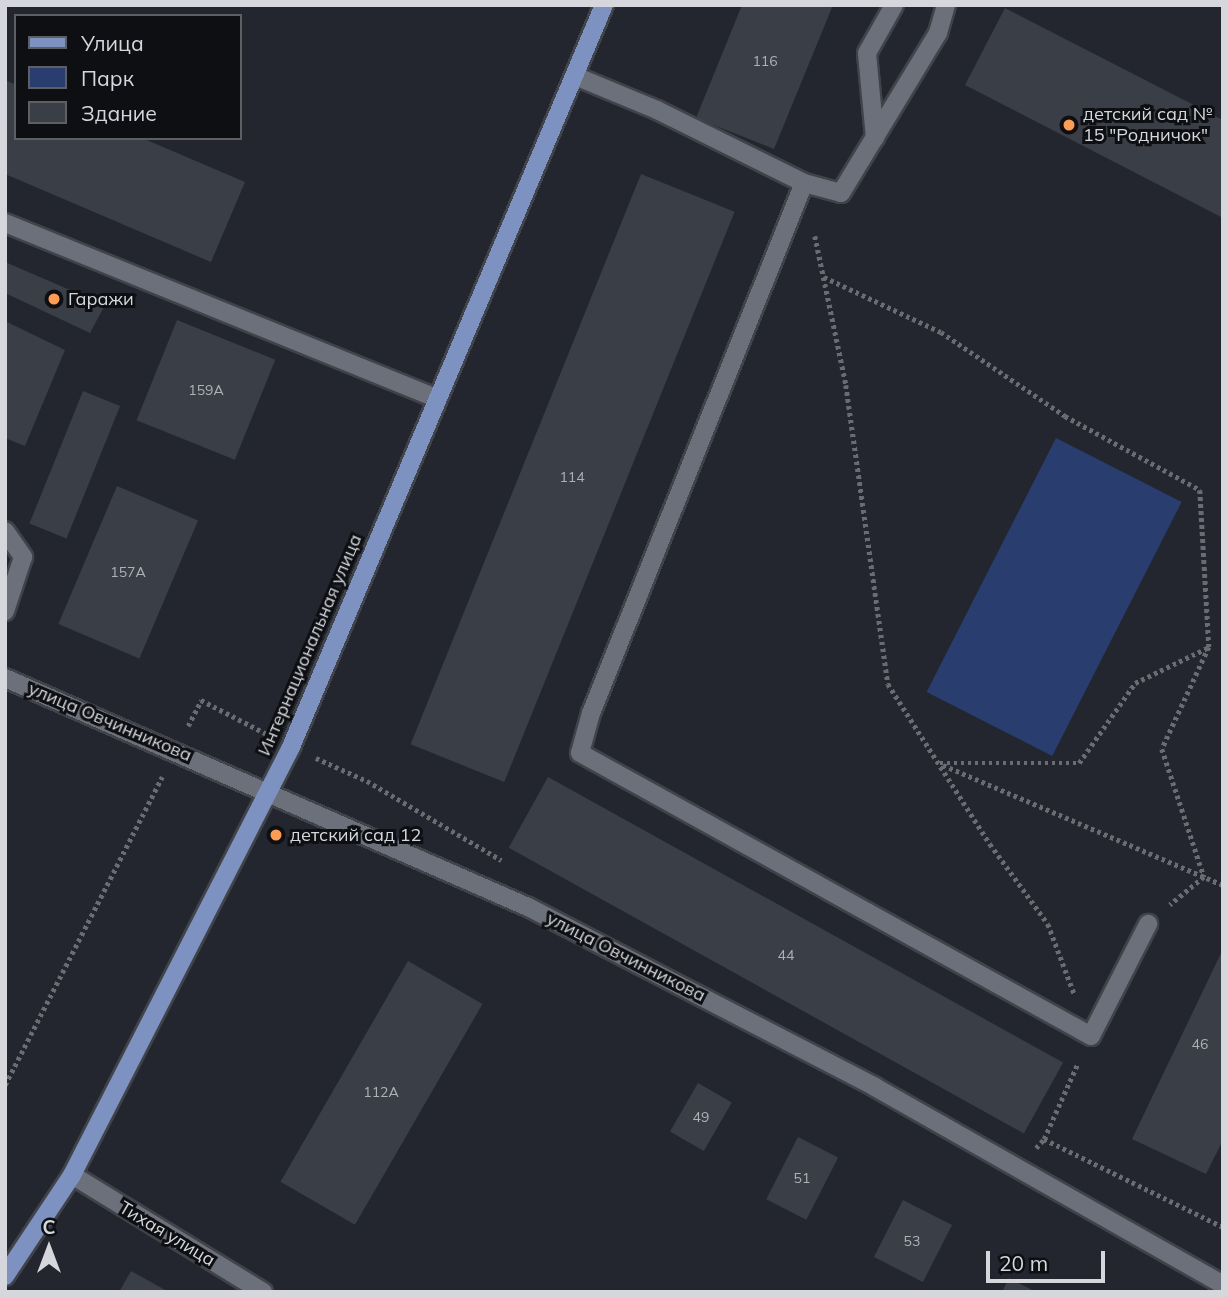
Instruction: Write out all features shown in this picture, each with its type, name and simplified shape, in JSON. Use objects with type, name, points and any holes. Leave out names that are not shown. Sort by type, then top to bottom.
[{"type":"main road","name":"Интернациональная улица","points":[[5,1276],[72,1175],[270,790],[604,5]]},
{"type":"street","points":[[874,138],[867,53],[894,5]]},
{"type":"street","points":[[575,76],[657,110],[804,183],[841,193],[938,33],[946,5]]},
{"type":"street","points":[[804,183],[590,713],[580,753],[1091,1036],[1148,924]]},
{"type":"street","points":[[5,223],[436,398]]},
{"type":"street","points":[[5,531],[23,557],[5,611]]},
{"type":"street","name":"улица Овчинникова","points":[[5,678],[270,790],[541,913],[875,1087],[1223,1285]]},
{"type":"street","name":"Тихая улица","points":[[72,1175],[262,1292]]},
{"type":"path","points":[[804,183],[846,385],[888,684],[1048,924],[1091,1036],[1044,1139]]},
{"type":"path","points":[[824,277],[941,332],[1065,416],[1199,490],[1209,647],[1162,749],[1204,877]]},
{"type":"path","points":[[939,763],[1079,762],[1135,682],[1209,647]]},
{"type":"path","points":[[939,763],[1223,885]]},
{"type":"path","points":[[1148,924],[1204,877]]},
{"type":"green space","points":[[1056,438],[1182,502],[1052,756],[927,692]]},
{"type":"building","points":[[742,5],[833,5],[774,149],[696,118]]},
{"type":"building","name":"детский сад № 15 \"Родничок\"","points":[[1005,8],[1223,120],[1223,218],[965,85]]},
{"type":"building","points":[[5,80],[14,84],[14,140],[147,140],[245,182],[211,262],[5,174]]},
{"type":"building","points":[[641,174],[735,212],[504,782],[411,744]]},
{"type":"building","name":"Гаражи","points":[[5,262],[105,305],[90,333],[5,293]]},
{"type":"building","points":[[177,320],[275,360],[235,460],[137,420]]},
{"type":"building","points":[[5,321],[65,350],[25,446],[5,438]]},
{"type":"building","points":[[83,391],[120,406],[67,539],[29,524]]},
{"type":"building","points":[[117,486],[198,520],[139,658],[58,624]]},
{"type":"building","points":[[548,777],[1063,1063],[1024,1133],[509,848]]},
{"type":"building","points":[[1223,949],[1223,1140],[1206,1174],[1132,1139]]},
{"type":"building","points":[[408,961],[482,1004],[355,1225],[281,1182]]},
{"type":"building","points":[[698,1083],[732,1102],[704,1151],[670,1131]]},
{"type":"building","points":[[798,1137],[838,1157],[806,1220],[766,1199]]},
{"type":"building","points":[[903,1200],[952,1225],[923,1282],[874,1257]]},
{"type":"building","points":[[131,1271],[169,1292],[119,1292]]},
{"type":"building","points":[[1009,1278],[1036,1292],[1002,1292]]},
{"type":"place","name":"детский сад № 15 \"Родничок\"","points":[[1069,125]]},
{"type":"place","name":"Гаражи","points":[[54,299]]},
{"type":"place","name":"детский сад 12","points":[[276,835]]}]
